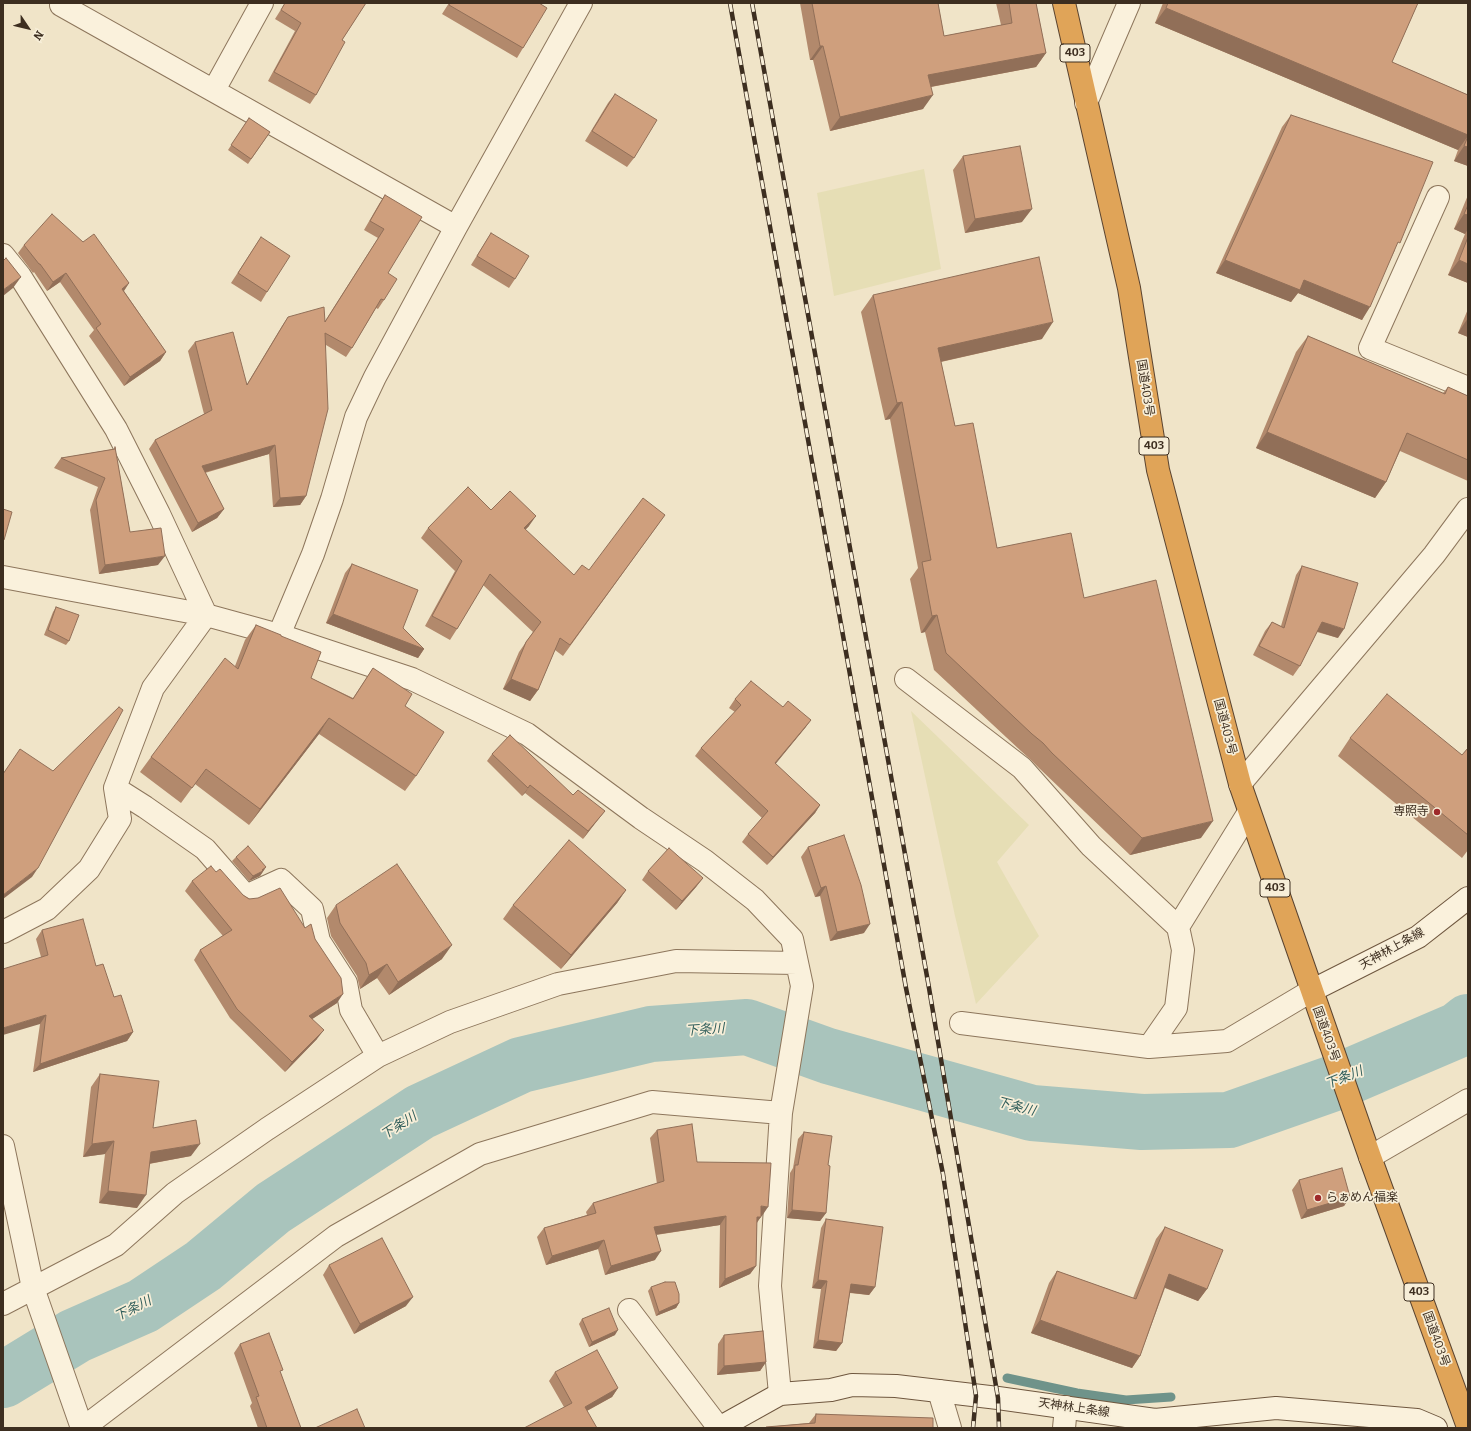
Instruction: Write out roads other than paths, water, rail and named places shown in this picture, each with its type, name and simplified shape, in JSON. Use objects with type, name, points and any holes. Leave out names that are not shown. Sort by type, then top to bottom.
[{"type":"highway","name":"国道403号","points":[[1064,3],[1129,288],[1158,470],[1240,784],[1311,992],[1468,1427]]},
{"type":"street","points":[[214,90],[262,3]]},
{"type":"street","points":[[280,635],[313,554],[332,499],[356,417],[375,377],[456,227],[581,3]]},
{"type":"street","points":[[1086,103],[1129,3]]},
{"type":"street","points":[[60,4],[456,227]]},
{"type":"street","points":[[1438,196],[1370,348],[1468,388]]},
{"type":"street","points":[[3,255],[20,276],[116,429],[160,514],[206,615]]},
{"type":"street","points":[[1240,784],[1434,556],[1468,509]]},
{"type":"street","points":[[3,576],[206,615],[280,635],[412,679],[527,734],[640,818],[705,861],[755,900],[792,939],[802,986],[781,1112],[770,1286],[780,1394]]},
{"type":"street","points":[[3,932],[47,909],[89,869],[120,819],[115,788],[153,688],[206,615]]},
{"type":"street","points":[[906,679],[1022,768],[1091,846],[1178,927],[1183,950],[1176,1008],[1149,1047]]},
{"type":"street","points":[[115,788],[205,849],[246,896],[281,880],[312,909],[319,940],[346,983],[351,1010],[378,1056]]},
{"type":"street","points":[[1178,927],[1249,812]]},
{"type":"street","name":"天神林上条線","points":[[961,1023],[1149,1047],[1227,1040],[1311,992],[1418,937],[1468,898]]},
{"type":"street","points":[[3,1304],[116,1245],[175,1193],[267,1130],[378,1056],[450,1022],[558,984],[676,961],[797,963]]},
{"type":"street","points":[[1370,1157],[1468,1100]]},
{"type":"street","points":[[3,1146],[33,1288],[82,1428],[336,1236],[480,1154],[652,1102],[781,1112]]},
{"type":"street","points":[[629,1310],[719,1428]]},
{"type":"street","name":"天神林上条線","points":[[719,1428],[780,1394],[831,1390],[852,1385],[896,1386],[939,1391],[1065,1417],[1155,1420],[1276,1408],[1418,1420],[1436,1428]]},
{"type":"street","points":[[939,1391],[950,1428]]},
{"type":"waterway","name":"下条川","points":[[3,1380],[75,1336],[143,1306],[203,1266],[273,1208],[420,1112],[521,1065],[651,1034],[747,1027],[828,1056],[1032,1113],[1142,1122],[1229,1120],[1334,1083],[1458,1030],[1468,1022]]},
{"type":"waterway","points":[[1007,1378],[1077,1393],[1126,1400],[1171,1397]]},
{"type":"railway","points":[[730,3],[906,988],[943,1174],[976,1396],[973,1428]]},
{"type":"railway","points":[[752,3],[928,982],[998,1398],[999,1428]]},
{"type":"place","name":"専照寺","points":[[1437,812]]},
{"type":"place","name":"らぁめん福楽","points":[[1318,1198]]}]
